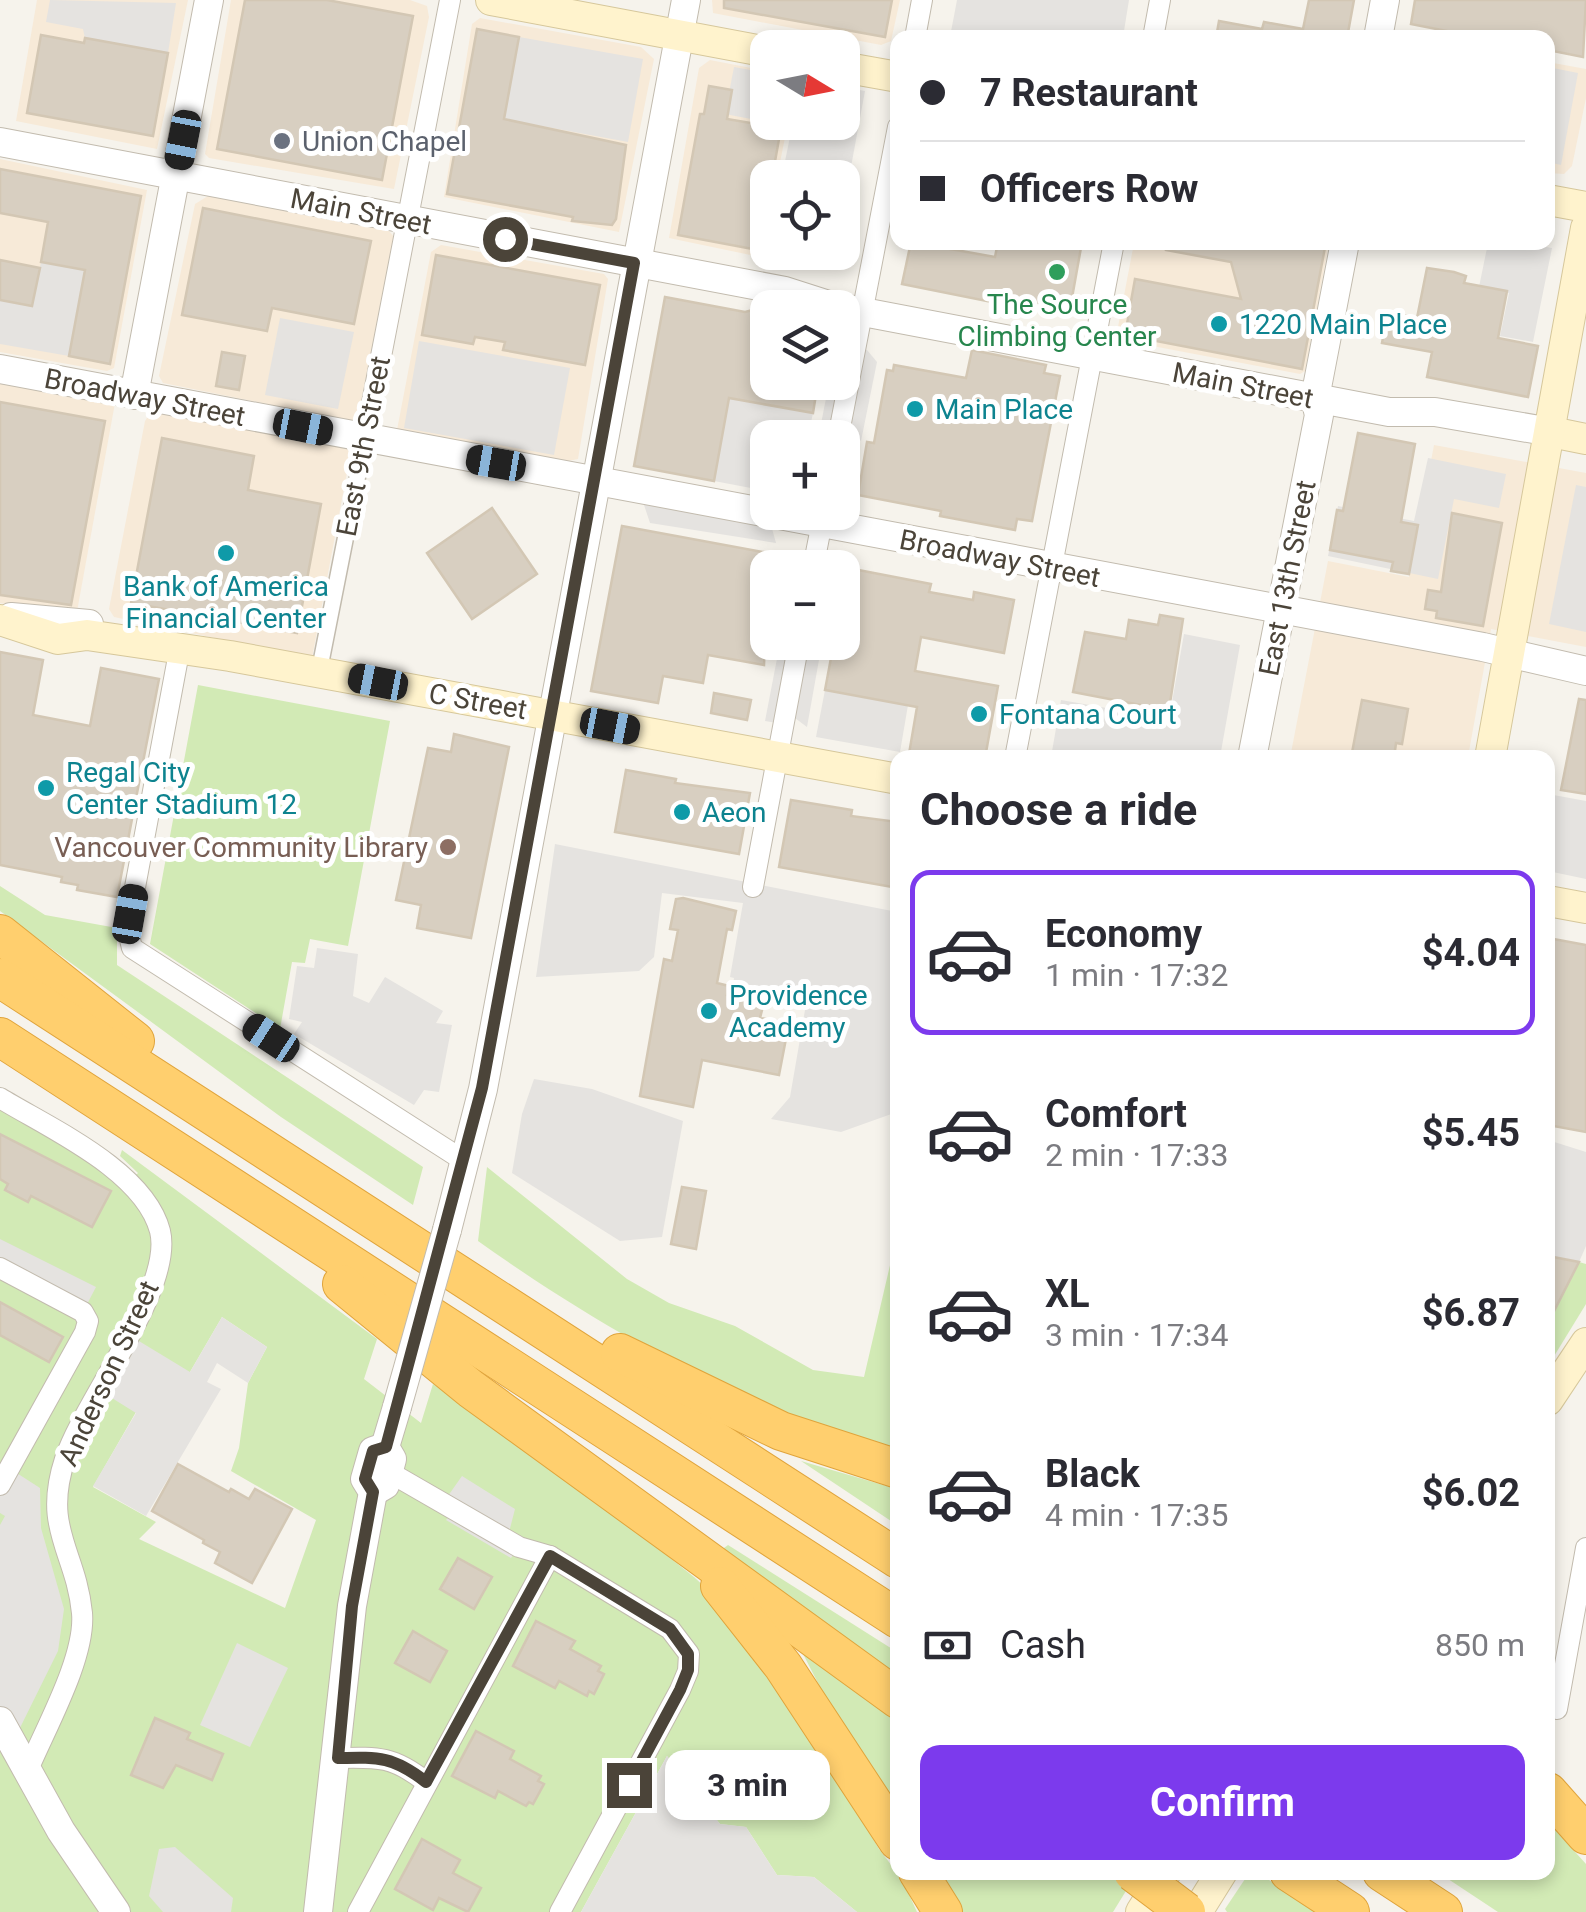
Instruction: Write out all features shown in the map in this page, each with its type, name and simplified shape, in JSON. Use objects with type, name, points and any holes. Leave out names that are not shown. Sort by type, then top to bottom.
[{"type":"highway","points":[[0,934],[110,1019],[234,1129]]},
{"type":"highway","points":[[0,978],[890,1554]]},
{"type":"highway","points":[[0,1037],[890,1613]]},
{"type":"highway","points":[[197,1165],[471,1389],[890,1694]]},
{"type":"highway","points":[[402,1238],[569,1322],[640,1366],[781,1432],[890,1466]]},
{"type":"highway","points":[[672,1532],[766,1642],[890,1829]]},
{"type":"highway","points":[[1555,1800],[1586,1835]]},
{"type":"highway","points":[[923,1880],[943,1912]]},
{"type":"highway","points":[[1144,1880],[1186,1912]]},
{"type":"highway","points":[[1301,1880],[1350,1912]]},
{"type":"highway","points":[[1394,1880],[1443,1912]]},
{"type":"main road","points":[[491,0],[750,49]]},
{"type":"main road","points":[[860,70],[890,75]]},
{"type":"main road","points":[[1555,201],[1586,207]]},
{"type":"main road","points":[[1492,750],[1586,228]]},
{"type":"main road","name":"Main Street","points":[[1551,432],[1586,439]]},
{"type":"main road","name":"C Street","points":[[0,618],[58,639],[88,629],[890,778]]},
{"type":"main road","points":[[1555,902],[1586,908]]},
{"type":"main road","points":[[1555,1390],[1586,1343]]},
{"type":"main road","points":[[1141,1912],[1161,1880]]},
{"type":"main road","points":[[1197,1912],[1217,1880]]},
{"type":"street","points":[[134,394],[209,0]]},
{"type":"street","name":"East 9th Street","points":[[319,672],[450,0]]},
{"type":"street","points":[[318,1912],[352,1606],[397,1406],[462,1174],[686,0]]},
{"type":"street","points":[[916,30],[922,0]]},
{"type":"street","points":[[1154,30],[1160,0]]},
{"type":"street","points":[[1379,30],[1385,0]]},
{"type":"street","name":"Main Street","points":[[0,142],[781,290]]},
{"type":"street","points":[[853,290],[890,156]]},
{"type":"street","points":[[1018,750],[1112,250]]},
{"type":"street","name":"East 13th Street","points":[[1254,750],[1319,415],[1314,398],[1343,250]]},
{"type":"street","name":"Main Street","points":[[860,312],[1389,412],[1435,412],[1551,432]]},
{"type":"street","name":"Broadway Street","points":[[0,369],[365,439],[750,506]]},
{"type":"street","name":"Broadway Street","points":[[860,526],[1052,568],[1510,652],[1586,671]]},
{"type":"street","points":[[180,647],[128,932],[132,948],[462,1174]]},
{"type":"street","points":[[753,888],[796,660]]},
{"type":"street","name":"Anderson Street","points":[[0,1098],[121,1172],[160,1232],[154,1283],[66,1456],[56,1496],[58,1532],[82,1616],[70,1670],[28,1770]]},
{"type":"street","points":[[0,1268],[83,1312],[88,1321],[0,1484]]},
{"type":"street","points":[[382,1470],[519,1547],[550,1556],[670,1629],[688,1654],[688,1670],[680,1690],[560,1912]]},
{"type":"street","points":[[1557,1710],[1580,1619],[1586,1548]]},
{"type":"street","points":[[358,1912],[550,1556]]},
{"type":"street","points":[[0,1721],[61,1831],[116,1912]]},
{"type":"street","points":[[338,1758],[377,1757],[402,1763],[426,1782]]},
{"type":"shaded area","points":[[37,0],[188,0],[157,149],[16,121]]},
{"type":"shaded area","points":[[50,0],[176,3],[168,53],[85,38],[83,29],[46,22]]},
{"type":"shaded area","points":[[231,0],[410,0],[427,6],[429,17],[394,189],[209,158],[205,154]]},
{"type":"shaded area","points":[[712,0],[900,0],[890,41],[881,45],[860,41],[860,30],[802,30],[713,13]]},
{"type":"shaded area","points":[[957,0],[1129,0],[1124,30],[951,30]]},
{"type":"shaded area","points":[[480,18],[641,47],[654,59],[619,232],[444,197],[472,24]]},
{"type":"shaded area","points":[[519,37],[643,59],[628,142],[504,119]]},
{"type":"shaded area","points":[[710,60],[750,68],[750,140],[785,140],[780,160],[750,160],[750,255],[669,238],[699,68]]},
{"type":"shaded area","points":[[1555,63],[1586,69],[1586,98],[1572,166],[1564,174],[1555,173]]},
{"type":"shaded area","points":[[734,67],[750,70],[750,119],[725,114]]},
{"type":"shaded area","points":[[1555,68],[1578,73],[1561,165],[1555,164]]},
{"type":"shaded area","points":[[860,90],[865,91],[860,118]]},
{"type":"shaded area","points":[[789,140],[856,140],[852,160],[785,160]]},
{"type":"shaded area","points":[[0,159],[147,190],[114,368],[107,371],[0,352]]},
{"type":"shaded area","points":[[208,196],[389,231],[394,237],[357,422],[163,383],[159,376],[195,204]]},
{"type":"shaded area","points":[[441,245],[604,274],[608,279],[578,459],[563,462],[397,430],[431,252]]},
{"type":"shaded area","points":[[1133,250],[1328,250],[1305,371],[1300,374],[1121,340],[1118,327]]},
{"type":"shaded area","points":[[1487,250],[1552,250],[1533,342],[1500,336],[1509,293],[1479,287]]},
{"type":"shaded area","points":[[41,262],[85,270],[69,356],[0,344],[0,300],[32,306]]},
{"type":"shaded area","points":[[280,318],[354,332],[338,409],[265,395]]},
{"type":"shaded area","points":[[419,341],[570,368],[554,455],[404,428]]},
{"type":"shaded area","points":[[860,348],[867,350],[877,362],[861,441],[860,420],[822,420],[826,400],[860,400]]},
{"type":"shaded area","points":[[0,382],[115,403],[76,617],[0,603]]},
{"type":"shaded area","points":[[729,398],[813,413],[812,420],[750,420],[750,488],[714,481]]},
{"type":"shaded area","points":[[151,412],[352,446],[312,658],[114,617],[109,609],[145,421]]},
{"type":"shaded area","points":[[1434,445],[1586,473],[1586,647],[1491,629],[1469,750],[1292,750],[1328,561],[1409,577]]},
{"type":"shaded area","points":[[1428,458],[1506,474],[1499,508],[1454,499],[1438,579],[1328,556],[1338,506],[1414,521]]},
{"type":"shaded area","points":[[1576,485],[1586,487],[1586,632],[1549,624]]},
{"type":"shaded area","points":[[643,502],[750,521],[750,530],[772,530],[776,543],[650,523]]},
{"type":"shaded area","points":[[1184,634],[1240,645],[1221,750],[1052,750],[1061,700],[1169,719]]},
{"type":"shaded area","points":[[777,660],[819,660],[807,727],[795,718],[777,723],[765,721]]},
{"type":"shaded area","points":[[825,690],[908,705],[900,750],[816,737]]},
{"type":"shaded area","points":[[1555,795],[1586,801],[1586,879],[1555,872]]},
{"type":"shaded area","points":[[555,844],[890,911],[890,1114],[841,1132],[771,1119],[790,1097],[805,1010],[767,1002],[768,996],[732,990],[734,978],[730,977],[743,903],[662,893],[654,957],[639,971],[536,977]]},
{"type":"shaded area","points":[[317,948],[358,954],[353,996],[369,1003],[385,977],[443,1011],[436,1023],[452,1025],[439,1092],[424,1090],[414,1105],[294,1034],[302,1022],[289,1019],[297,966],[314,968]]},
{"type":"shaded area","points":[[534,1079],[592,1089],[683,1121],[662,1237],[620,1241],[512,1173],[522,1114]]},
{"type":"shaded area","points":[[1555,1142],[1586,1152],[1586,1246],[1579,1262],[1555,1257]]},
{"type":"shaded area","points":[[0,1239],[96,1287],[83,1312],[0,1268]]},
{"type":"shaded area","points":[[222,1317],[267,1347],[248,1383],[217,1363],[207,1382],[221,1389],[146,1516],[93,1486],[136,1413],[99,1390],[129,1335],[190,1372]]},
{"type":"shaded area","points":[[9,1468],[40,1488],[41,1528],[64,1609],[58,1651],[13,1742],[0,1722],[0,1525],[5,1516],[0,1513],[0,1485]]},
{"type":"shaded area","points":[[462,1476],[515,1509],[507,1540],[519,1547],[511,1558],[446,1520],[455,1510],[443,1503]]},
{"type":"shaded area","points":[[237,1643],[288,1668],[250,1747],[200,1725]]},
{"type":"shaded area","points":[[667,1756],[720,1824],[746,1827],[777,1875],[814,1877],[857,1912],[581,1912]]},
{"type":"shaded area","points":[[175,1847],[233,1898],[231,1912],[163,1912],[149,1896],[159,1849]]},
{"type":"green space","points":[[198,685],[390,721],[348,946],[310,939],[305,963],[292,962],[280,1029],[150,944]]},
{"type":"green space","points":[[0,886],[45,915],[117,928],[117,965],[423,1167],[413,1205],[281,1117],[0,911]]},
{"type":"green space","points":[[0,1099],[129,1182],[138,1173],[120,1156],[122,1150],[377,1339],[364,1379],[421,1423],[433,1384],[610,1510],[694,1577],[734,1614],[821,1746],[890,1863],[890,1880],[902,1880],[917,1912],[857,1912],[814,1877],[777,1875],[746,1827],[720,1824],[667,1756],[581,1912],[0,1912]],"holes":[[[222,1317],[267,1347],[248,1383],[239,1448],[231,1471],[316,1520],[285,1608],[139,1539],[156,1522],[93,1487],[136,1412],[190,1372]]]},
{"type":"green space","points":[[487,1167],[627,1279],[669,1303],[735,1326],[813,1370],[864,1377],[890,1265],[890,1449],[794,1418],[711,1381],[591,1316],[478,1241]]},
{"type":"green space","points":[[1579,1262],[1586,1264],[1586,1304],[1555,1355],[1555,1309]]},
{"type":"green space","points":[[801,1461],[890,1487],[890,1520]]},
{"type":"green space","points":[[728,1545],[890,1648],[890,1678],[720,1551]]},
{"type":"green space","points":[[801,1650],[890,1715],[890,1808],[854,1753]]},
{"type":"green space","points":[[1555,1830],[1586,1864],[1586,1912],[1498,1912],[1450,1880],[1555,1880]]},
{"type":"green space","points":[[938,1880],[1120,1880],[1129,1886],[1113,1912],[959,1912]]},
{"type":"green space","points":[[1244,1880],[1269,1880],[1317,1912],[1227,1912],[1225,1909]]},
{"type":"building","points":[[245,0],[327,0],[413,16],[382,180],[217,149]]},
{"type":"building","points":[[724,0],[892,0],[885,37],[724,8]]},
{"type":"building","points":[[1309,0],[1354,0],[1348,30],[1217,30],[1219,21],[1262,29],[1264,22],[1303,29]]},
{"type":"building","points":[[1415,0],[1586,0],[1583,57],[1555,51],[1555,30],[1441,30],[1411,24]]},
{"type":"building","points":[[477,29],[519,37],[504,119],[626,145],[612,225],[572,221],[573,217],[447,194]]},
{"type":"building","points":[[41,35],[84,43],[85,38],[168,53],[153,136],[27,113]]},
{"type":"building","points":[[709,86],[732,90],[727,119],[750,123],[750,140],[779,140],[775,160],[750,160],[750,248],[678,235],[700,114],[704,114]]},
{"type":"building","points":[[0,169],[141,196],[110,364],[69,356],[85,270],[41,262],[48,222],[0,213]]},
{"type":"building","points":[[203,208],[371,241],[354,324],[272,308],[267,331],[182,315]]},
{"type":"building","points":[[909,250],[956,250],[995,257],[996,250],[1081,250],[1070,309],[1029,301],[1027,309],[902,284]]},
{"type":"building","name":"1220 Main Place","points":[[1166,250],[1324,250],[1302,369],[1125,335],[1135,279],[1241,299],[1231,262]]},
{"type":"building","points":[[436,255],[600,285],[585,365],[503,350],[505,342],[475,337],[473,344],[422,335]]},
{"type":"building","points":[[0,260],[40,268],[32,306],[0,300]]},
{"type":"building","points":[[1427,268],[1466,276],[1464,283],[1507,291],[1498,338],[1538,346],[1528,397],[1427,377],[1432,352],[1382,343],[1388,312],[1417,318]]},
{"type":"building","points":[[665,297],[750,311],[750,400],[815,400],[813,413],[729,398],[714,481],[634,466]]},
{"type":"building","points":[[972,350],[1046,365],[1044,373],[1060,376],[1032,521],[1017,519],[1015,530],[860,495],[867,442],[874,443],[887,370],[893,371],[894,365],[966,378]]},
{"type":"building","points":[[222,352],[245,356],[239,390],[216,386]]},
{"type":"building","points":[[0,402],[105,421],[71,605],[0,595]]},
{"type":"building","points":[[1358,433],[1415,444],[1401,522],[1418,525],[1409,574],[1391,571],[1393,562],[1330,550],[1337,510],[1343,511]]},
{"type":"building","name":"Bank of America Financial Center","points":[[162,438],[254,456],[248,490],[321,504],[297,633],[131,603]]},
{"type":"building","points":[[492,508],[537,574],[472,619],[427,553]]},
{"type":"building","points":[[1452,513],[1502,523],[1483,626],[1436,618],[1437,611],[1425,609],[1428,590],[1441,592]]},
{"type":"building","points":[[622,526],[752,550],[750,660],[764,660],[764,665],[708,655],[703,683],[663,676],[658,703],[591,691]]},
{"type":"building","points":[[860,570],[931,584],[929,592],[973,600],[974,592],[1014,600],[1004,653],[921,637],[915,671],[998,686],[986,750],[910,750],[917,707],[825,690],[831,660],[860,660]]},
{"type":"building","points":[[1160,615],[1183,619],[1168,716],[1150,712],[1151,707],[1073,692],[1085,632],[1126,639],[1129,620],[1158,625]]},
{"type":"building","points":[[0,652],[43,660],[33,715],[90,726],[101,668],[159,679],[117,897],[77,890],[78,885],[61,882],[62,877],[0,865]]},
{"type":"building","points":[[714,693],[751,700],[747,720],[711,713]]},
{"type":"building","points":[[1579,699],[1586,700],[1586,794],[1561,790]]},
{"type":"building","points":[[1362,700],[1408,709],[1402,744],[1396,743],[1395,750],[1353,750]]},
{"type":"building","name":"Vancouver Community Library","points":[[454,734],[509,747],[471,938],[417,928],[421,905],[396,900],[428,748],[451,752]]},
{"type":"building","name":"Aeon","points":[[626,770],[676,779],[675,783],[750,793],[739,854],[615,832]]},
{"type":"building","name":"Aeon","points":[[791,800],[852,810],[851,816],[890,821],[890,887],[779,867]]},
{"type":"building","name":"Providence Academy","points":[[676,899],[736,911],[732,930],[727,929],[717,983],[729,986],[727,995],[764,1002],[760,1018],[789,1023],[779,1075],[702,1060],[693,1107],[640,1096],[664,959],[672,961],[678,930],[670,929]]},
{"type":"building","points":[[1555,939],[1586,945],[1586,1132],[1555,1126]]},
{"type":"building","points":[[0,1134],[111,1191],[92,1227],[31,1196],[28,1202],[5,1190],[8,1184],[0,1179]]},
{"type":"building","points":[[682,1187],[706,1191],[696,1249],[671,1244]]},
{"type":"building","points":[[1555,1257],[1579,1262],[1555,1309]]},
{"type":"building","points":[[0,1302],[63,1337],[49,1362],[0,1335]]},
{"type":"building","points":[[178,1464],[229,1492],[231,1489],[249,1499],[255,1489],[292,1509],[252,1583],[215,1563],[220,1552],[204,1540],[152,1511]]},
{"type":"building","points":[[458,1558],[492,1577],[474,1609],[440,1589]]},
{"type":"building","points":[[536,1621],[575,1641],[570,1649],[601,1666],[598,1671],[604,1674],[594,1694],[589,1691],[587,1696],[559,1681],[555,1688],[513,1666]]},
{"type":"building","points":[[413,1631],[447,1651],[430,1682],[395,1663]]},
{"type":"building","points":[[155,1718],[190,1733],[187,1739],[223,1754],[212,1780],[176,1765],[163,1788],[131,1775]]},
{"type":"building","points":[[476,1731],[514,1751],[510,1759],[541,1776],[538,1781],[544,1784],[533,1804],[529,1802],[526,1806],[498,1791],[495,1798],[452,1776]]},
{"type":"building","points":[[422,1839],[460,1860],[453,1873],[481,1888],[468,1912],[439,1898],[433,1910],[395,1889]]},
{"type":"place","name":"Union Chapel","points":[[282,141]]},
{"type":"place","name":"The Source Climbing Center","points":[[1057,272]]},
{"type":"place","name":"1220 Main Place","points":[[1219,324]]},
{"type":"place","name":"Main Place","points":[[915,409]]},
{"type":"place","name":"Bank of America Financial Center","points":[[226,553]]},
{"type":"place","name":"Fontana Court","points":[[979,714]]},
{"type":"place","name":"Regal City Center Stadium 12","points":[[46,788]]},
{"type":"place","name":"Aeon","points":[[682,812]]},
{"type":"place","name":"Vancouver Community Library","points":[[448,847]]},
{"type":"place","name":"Providence Academy","points":[[709,1011]]},
{"type":"route","points":[[505,239],[634,263],[466,1162],[386,1447],[373,1451],[365,1479],[373,1492],[352,1606],[338,1758],[377,1757],[402,1763],[426,1782],[550,1556],[670,1629],[681,1639],[688,1654],[688,1670],[680,1690],[629,1785]]}]
